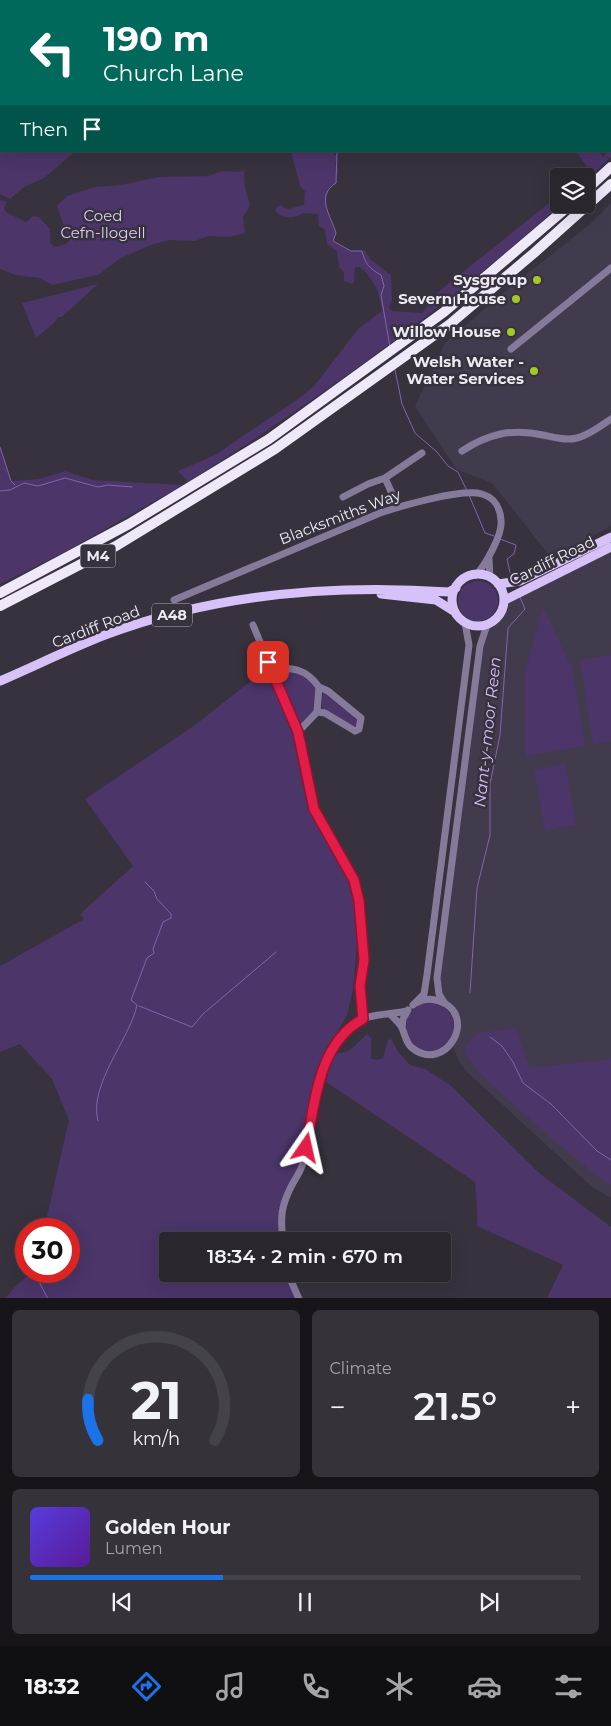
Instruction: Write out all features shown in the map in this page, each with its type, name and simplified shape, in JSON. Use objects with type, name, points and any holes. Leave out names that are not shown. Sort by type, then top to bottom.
[{"type":"highway","points":[[595,182],[611,167]]},
{"type":"highway","name":"M4","points":[[0,606],[101,554],[196,499],[275,449],[450,324],[534,253],[611,184]]},
{"type":"highway","name":"M4","points":[[0,593],[66,559],[188,490],[269,439],[444,312],[560,213]]},
{"type":"main road","name":"Cardiff Road","points":[[498,584],[520,581],[611,537]]},
{"type":"main road","name":"Cardiff Road","points":[[504,600],[611,547]]},
{"type":"main road","points":[[476,574],[490,577],[498,584],[504,600],[498,617],[487,625],[476,626],[465,623],[455,612],[453,596],[456,588],[468,577],[476,574]]},
{"type":"main road","name":"Cardiff Road","points":[[0,681],[105,635],[202,607],[244,599],[354,590],[399,589],[449,592],[456,588]]},
{"type":"main road","name":"Cardiff Road","points":[[354,590],[436,600],[455,612]]},
{"type":"street","points":[[511,349],[611,268]]},
{"type":"street","points":[[462,451],[482,438],[506,432],[529,432],[565,439],[577,438],[611,419]]},
{"type":"street","points":[[343,497],[368,484],[386,478],[422,453]]},
{"type":"street","points":[[386,478],[398,507]]},
{"type":"street","name":"Blacksmiths Way","points":[[174,600],[398,507],[459,495],[481,493],[496,502],[502,527],[490,554],[476,574]]},
{"type":"street","name":"Blacksmiths Way","points":[[490,554],[490,577]]},
{"type":"street","points":[[402,1028],[407,1011],[424,994],[427,976],[469,645],[465,623]]},
{"type":"street","points":[[253,625],[298,732],[314,809],[354,880],[359,901],[364,960],[360,986],[363,1019]]},
{"type":"street","points":[[391,1014],[402,1028],[410,1046],[418,1052],[427,1054],[446,1050],[457,1034],[458,1022],[454,1013],[439,994],[437,978],[444,912],[479,654],[487,625]]},
{"type":"street","points":[[271,670],[297,669],[306,673],[319,687],[361,718],[361,724],[359,729],[355,731],[325,713],[317,712]]},
{"type":"street","points":[[298,732],[317,712],[319,687]]},
{"type":"street","points":[[413,1005],[428,999],[444,1002]]},
{"type":"street","points":[[282,1232],[282,1206],[302,1166],[314,1102],[325,1067],[336,1042],[351,1026],[363,1019],[407,1011]]},
{"type":"street","points":[[292,1282],[299,1298]]},
{"type":"shaded area","points":[[611,203],[611,526],[552,559],[492,483],[456,469],[415,406],[445,343],[508,289],[589,225]]},
{"type":"shaded area","points":[[611,547],[611,1198],[591,1186],[467,1072],[459,1062],[452,1043],[458,1022],[437,987],[475,678],[487,625],[498,617],[505,600]]},
{"type":"green space","name":"Coed Cefn-llogell","points":[[0,152],[75,152],[44,178],[24,187],[10,199],[0,194]]},
{"type":"green space","points":[[291,152],[331,152],[337,157],[335,165],[338,170],[336,183],[330,188],[326,200],[336,233],[333,241],[351,251],[365,250],[370,259],[391,275],[392,300],[389,308],[392,311],[422,313],[438,292],[550,202],[551,213],[473,280],[334,385],[188,482],[178,471],[215,455],[301,397],[314,386],[359,328],[382,311],[376,287],[360,267],[355,267],[354,283],[344,281],[344,272],[339,267],[337,251],[327,244],[325,230],[319,226],[318,214],[303,213],[290,217],[282,216],[276,212],[276,208],[280,205],[287,209],[304,205],[305,191],[300,186]]},
{"type":"green space","points":[[577,152],[600,152],[603,157],[607,152],[611,152],[611,157],[595,172],[595,168],[588,168]]},
{"type":"green space","name":"Coed Cefn-llogell","points":[[243,169],[249,202],[249,208],[243,217],[245,233],[230,237],[208,236],[195,241],[169,240],[151,245],[121,258],[98,275],[52,285],[39,278],[16,275],[0,269],[0,200],[7,202],[4,208],[6,212],[26,222],[33,216],[39,217],[50,229],[50,243],[54,247],[66,244],[69,241],[57,206],[67,196],[95,187],[122,185],[158,177],[208,176],[222,171],[241,172]]},
{"type":"green space","points":[[98,284],[62,317],[58,317],[54,323],[36,338],[22,303]]},
{"type":"green space","points":[[0,447],[11,481],[39,479],[65,471],[92,480],[183,485],[65,552],[0,584]]},
{"type":"green space","points":[[482,581],[489,584],[495,590],[498,601],[497,609],[489,618],[482,621],[474,621],[467,618],[459,609],[458,597],[461,590],[470,582]]},
{"type":"green space","points":[[543,607],[572,668],[585,746],[526,756],[524,676]]},
{"type":"green space","points":[[611,655],[611,741],[593,744],[580,660]]},
{"type":"green space","points":[[295,670],[316,685],[315,713],[300,727],[276,673],[277,671]]},
{"type":"green space","points":[[261,673],[269,674],[297,739],[311,811],[346,866],[354,897],[357,945],[353,990],[347,1015],[332,1041],[302,1166],[282,1206],[283,1232],[159,1232],[159,1282],[292,1282],[299,1298],[6,1298],[19,1283],[80,1283],[80,1218],[47,1218],[69,1120],[52,1079],[20,1044],[0,1052],[0,966],[84,919],[80,914],[133,866],[85,799],[195,725]]},
{"type":"green space","points":[[325,692],[359,718],[358,727],[352,727],[334,714],[322,709],[322,696]]},
{"type":"green space","points":[[565,764],[576,825],[545,830],[534,770]]},
{"type":"green space","points":[[430,1003],[439,1005],[447,1010],[452,1018],[454,1027],[452,1036],[447,1044],[439,1049],[430,1051],[421,1049],[413,1044],[408,1036],[406,1027],[408,1018],[413,1010],[421,1005]]},
{"type":"green space","points":[[515,1028],[530,1068],[611,1059],[611,1185],[595,1175],[533,1122],[479,1073],[468,1057],[465,1047],[477,1033]]},
{"type":"green space","points":[[367,1034],[371,1038],[371,1058],[376,1060],[383,1058],[388,1040],[391,1039],[399,1053],[410,1065],[425,1069],[450,1085],[539,1173],[611,1227],[611,1298],[547,1298],[563,1265],[477,1226],[475,1182],[326,1082],[336,1053],[349,1050]]},
{"type":"waterway","points":[[337,152],[336,183],[326,194],[325,200],[336,233],[333,241],[351,251],[362,251],[368,266],[381,275],[384,286],[381,295],[390,347]]},
{"type":"waterway","points":[[395,370],[402,404],[415,433],[437,452],[448,466],[458,472],[466,489]]},
{"type":"waterway","points":[[0,447],[11,481],[15,485]]},
{"type":"waterway","name":"Nant-y-moor Reen","points":[[0,491],[10,490],[24,483],[38,486],[65,478],[98,487],[108,485],[132,487]]},
{"type":"waterway","name":"Nant-y-moor Reen","points":[[469,495],[485,533],[494,536]]},
{"type":"waterway","name":"Nant-y-moor Reen","points":[[500,539],[516,545],[514,554],[507,559],[511,577]]},
{"type":"waterway","name":"Nant-y-moor Reen","points":[[470,993],[477,888],[490,835],[490,784],[500,735],[508,628],[525,609],[520,597]]},
{"type":"waterway","points":[[98,1121],[99,1092],[104,1077],[127,1032],[137,1005],[131,1000],[147,958],[154,953],[153,949],[163,922],[171,918],[171,914],[145,882]]},
{"type":"waterway","points":[[139,1006],[192,1027],[203,1014],[276,952]]},
{"type":"waterway","name":"Nant-y-moor Reen","points":[[490,1037],[502,1046],[513,1062],[523,1083],[551,1104],[597,1151],[611,1160]]},
{"type":"waterway","points":[[40,1283],[47,1298]]},
{"type":"place","name":"Sysgroup","points":[[537,280]]},
{"type":"place","name":"Severn House","points":[[516,299]]},
{"type":"place","name":"Willow House","points":[[511,332]]},
{"type":"place","name":"Welsh Water - Water Services","points":[[534,371]]},
{"type":"route","points":[[268,662],[298,732],[305,758],[314,809],[354,880],[359,901],[364,960],[360,986],[363,1019],[351,1026],[336,1042],[325,1067],[314,1102],[306,1148]]}]
